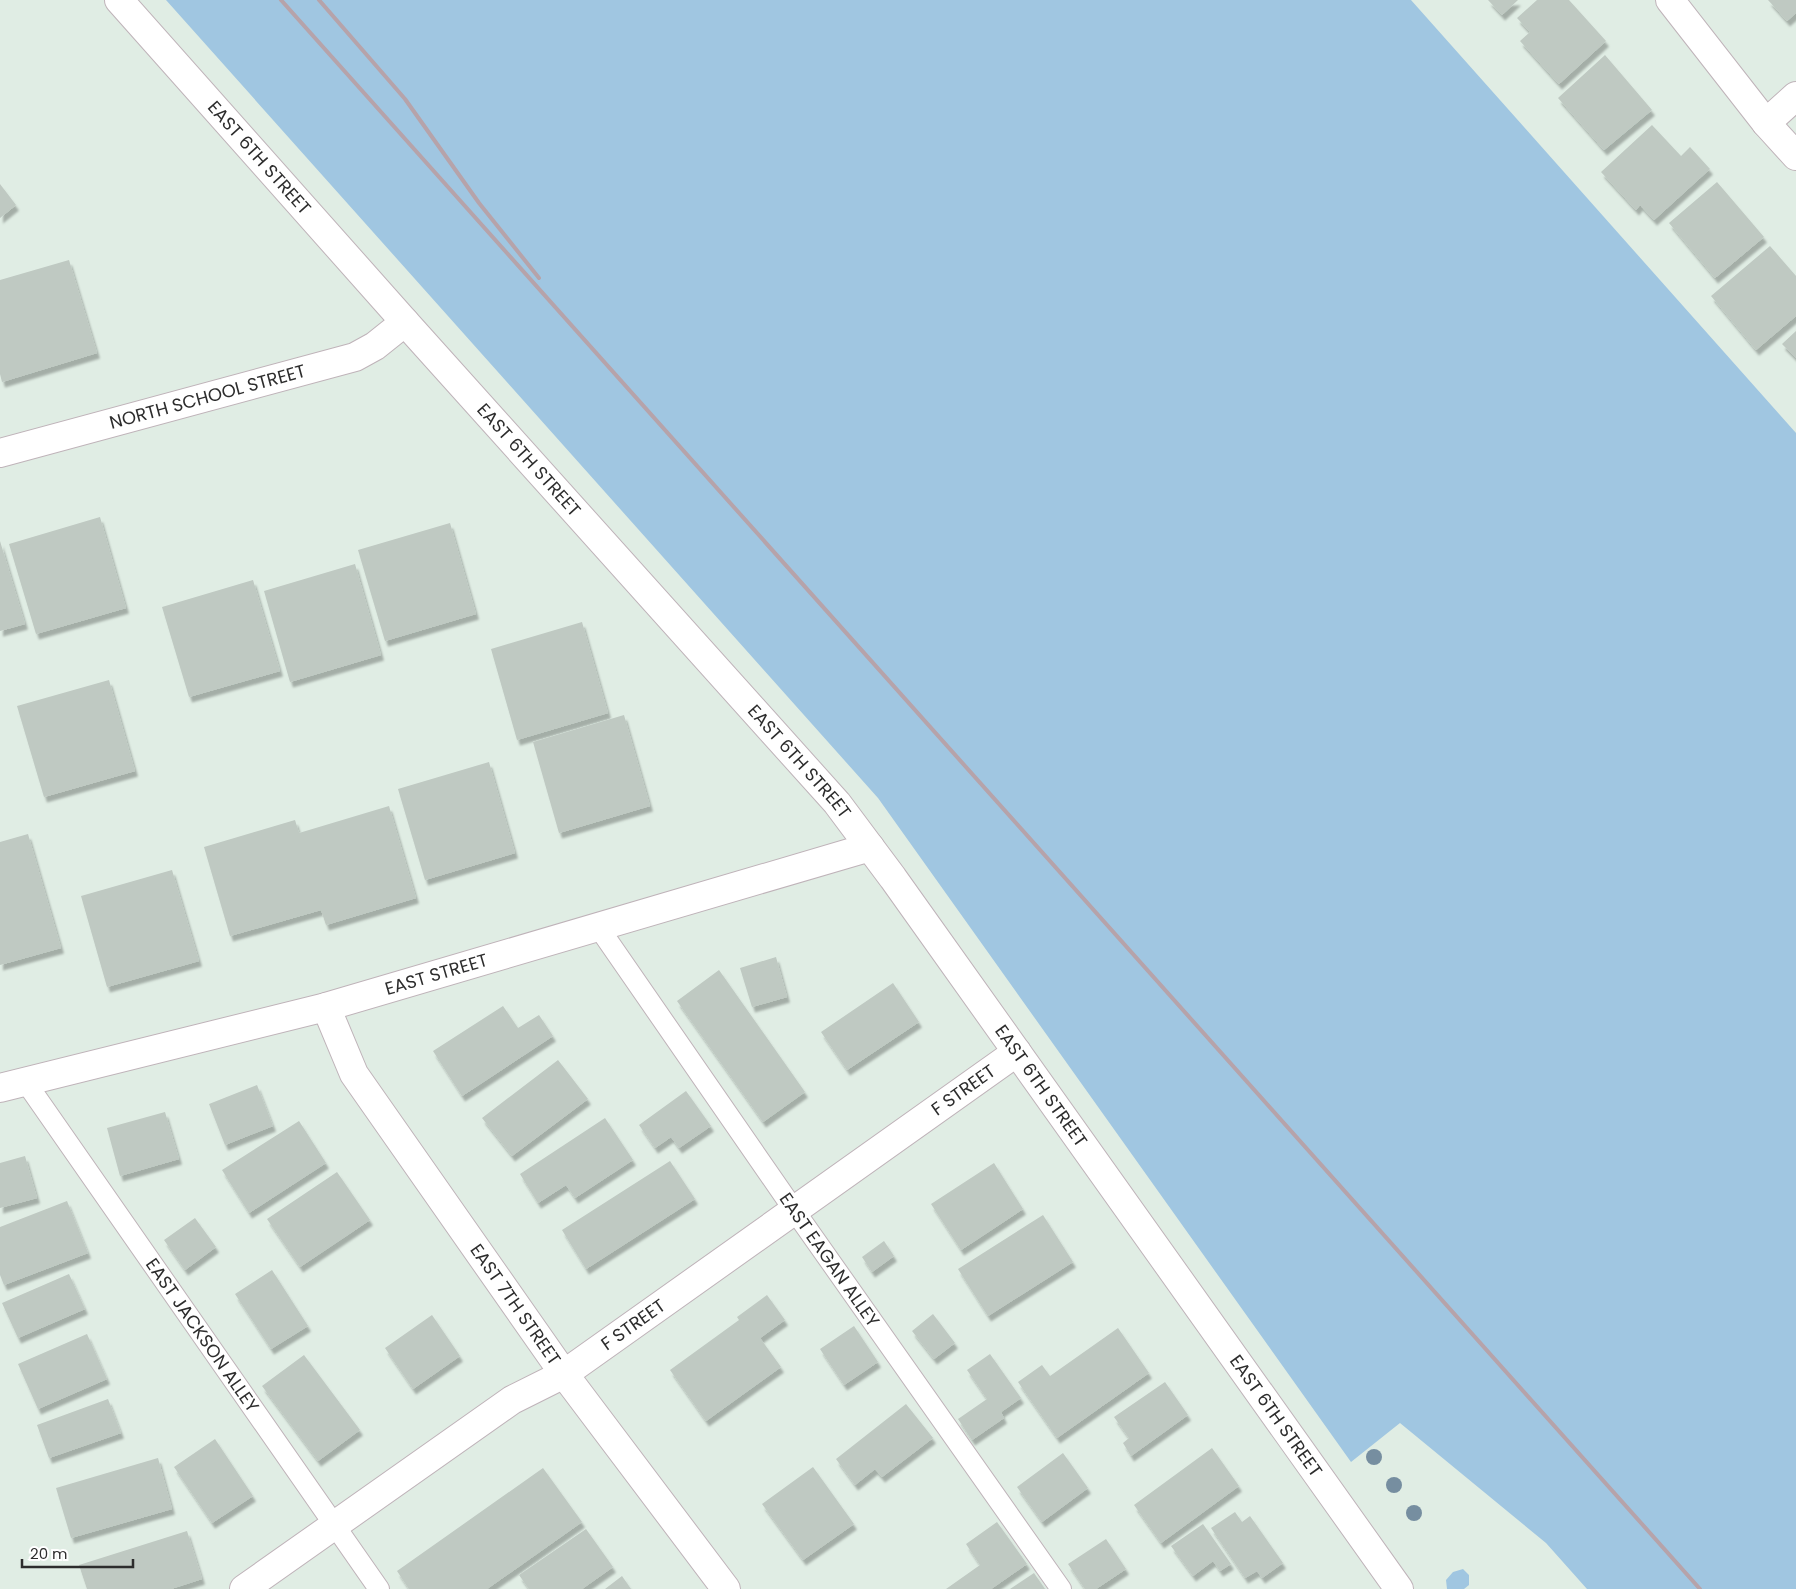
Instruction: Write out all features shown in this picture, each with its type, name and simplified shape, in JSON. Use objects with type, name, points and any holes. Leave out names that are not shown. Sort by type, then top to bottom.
[{"type":"street","name":"EAST 6TH STREET","points":[[119,0],[830,796],[870,847],[1018,1052],[1392,1586]]},
{"type":"street","points":[[1670,0],[1766,123],[1796,156]]},
{"type":"street","points":[[1766,123],[1796,96]]},
{"type":"street","name":"NORTH SCHOOL STREET","points":[[0,453],[355,356],[375,346],[405,322]]},
{"type":"street","name":"EAST STREET","points":[[12,1084],[326,1007],[870,847]]},
{"type":"street","name":"EAST 7TH STREET","points":[[326,1007],[354,1074],[564,1374],[726,1589]]},
{"type":"street","name":"F STREET","points":[[244,1589],[512,1400],[564,1374],[1018,1052]]},
{"type":"lane","name":"EAST EAGAN ALLEY","points":[[599,928],[794,1210],[1061,1589]]},
{"type":"lane","name":"EAST JACKSON ALLEY","points":[[12,1084],[379,1589]]},
{"type":"shaded area","points":[[166,0],[1411,0],[1796,433],[1796,1589],[1587,1589],[1546,1543],[1400,1423],[1351,1462],[878,798]]},
{"type":"shaded area","points":[[1463,1569],[1469,1575],[1469,1585],[1464,1589],[1447,1589],[1446,1580],[1453,1572]]},
{"type":"building","points":[[1488,0],[1518,0],[1502,15]]},
{"type":"building","points":[[1537,0],[1569,0],[1606,41],[1559,84],[1520,41],[1530,32],[1517,18]]},
{"type":"building","points":[[1768,0],[1796,0],[1796,13],[1787,21]]},
{"type":"building","points":[[1605,55],[1652,110],[1604,150],[1558,98]]},
{"type":"building","points":[[1652,125],[1681,156],[1690,147],[1710,169],[1654,220],[1640,205],[1636,210],[1601,172]]},
{"type":"building","points":[[1717,182],[1764,237],[1715,278],[1669,223]]},
{"type":"building","points":[[0,184],[16,205],[0,218]]},
{"type":"building","points":[[1770,246],[1796,276],[1796,316],[1756,350],[1711,296]]},
{"type":"building","points":[[69,260],[97,353],[2,382],[0,374],[0,280]]},
{"type":"building","points":[[1796,331],[1796,358],[1782,344]]},
{"type":"building","points":[[100,517],[126,608],[36,634],[9,544]]},
{"type":"building","points":[[450,523],[476,614],[385,641],[358,550]]},
{"type":"building","points":[[0,541],[25,624],[0,631]]},
{"type":"building","points":[[355,564],[381,655],[290,682],[264,591]]},
{"type":"building","points":[[253,580],[280,671],[189,697],[162,607]]},
{"type":"building","points":[[582,622],[608,713],[517,740],[491,649]]},
{"type":"building","points":[[109,680],[135,771],[44,797],[17,706]]},
{"type":"building","points":[[624,715],[650,806],[559,833],[533,742]]},
{"type":"building","points":[[489,762],[515,853],[425,880],[398,789]]},
{"type":"building","points":[[389,806],[416,898],[326,925],[321,910],[230,936],[204,847],[295,820],[299,833]]},
{"type":"building","points":[[28,834],[61,948],[0,965],[0,842]]},
{"type":"building","points":[[172,870],[199,961],[107,987],[81,896]]},
{"type":"building","points":[[776,957],[787,997],[752,1007],[740,968]]},
{"type":"building","points":[[719,970],[805,1092],[763,1122],[677,1001]]},
{"type":"building","points":[[893,983],[919,1022],[847,1070],[821,1032]]},
{"type":"building","points":[[503,1006],[518,1028],[539,1015],[553,1036],[462,1096],[433,1051]]},
{"type":"building","points":[[558,1060],[588,1099],[512,1156],[482,1118]]},
{"type":"building","points":[[257,1085],[273,1126],[225,1145],[209,1104]]},
{"type":"building","points":[[686,1091],[711,1126],[679,1148],[671,1137],[655,1148],[639,1125]]},
{"type":"building","points":[[165,1112],[179,1159],[120,1176],[107,1128]]},
{"type":"building","points":[[605,1118],[633,1160],[575,1198],[566,1185],[538,1203],[520,1174]]},
{"type":"building","points":[[299,1121],[326,1163],[249,1213],[222,1170]]},
{"type":"building","points":[[25,1156],[37,1198],[0,1208],[0,1163]]},
{"type":"building","points":[[670,1161],[695,1199],[586,1269],[562,1230]]},
{"type":"building","points":[[994,1163],[1023,1209],[961,1250],[931,1204]]},
{"type":"building","points":[[337,1172],[370,1220],[300,1267],[267,1219]]},
{"type":"building","points":[[67,1201],[88,1253],[4,1285],[0,1275],[0,1227]]},
{"type":"building","points":[[1043,1215],[1073,1262],[988,1316],[958,1269]]},
{"type":"building","points":[[195,1218],[216,1247],[185,1270],[164,1240]]},
{"type":"building","points":[[884,1241],[894,1256],[872,1272],[862,1257]]},
{"type":"building","points":[[272,1270],[308,1326],[271,1349],[235,1294]]},
{"type":"building","points":[[69,1274],[85,1309],[18,1338],[2,1303]]},
{"type":"building","points":[[767,1295],[785,1320],[760,1338],[781,1367],[706,1421],[670,1370],[739,1320],[737,1317]]},
{"type":"building","points":[[933,1314],[955,1343],[934,1359],[912,1331]]},
{"type":"building","points":[[432,1315],[460,1356],[413,1389],[385,1348]]},
{"type":"building","points":[[854,1326],[878,1362],[844,1385],[820,1349]]},
{"type":"building","points":[[1118,1328],[1149,1373],[1057,1438],[1018,1382],[1042,1365],[1050,1376]]},
{"type":"building","points":[[87,1334],[107,1379],[38,1409],[18,1364]]},
{"type":"building","points":[[990,1354],[1021,1398],[1001,1412],[1004,1418],[972,1440],[958,1419],[987,1399],[967,1370]]},
{"type":"building","points":[[304,1355],[360,1430],[318,1461],[262,1386]]},
{"type":"building","points":[[1165,1382],[1188,1415],[1131,1456],[1123,1443],[1129,1438],[1114,1417]]},
{"type":"building","points":[[108,1399],[121,1433],[49,1458],[37,1425]]},
{"type":"building","points":[[906,1404],[933,1438],[882,1477],[875,1469],[855,1485],[836,1459]]},
{"type":"building","points":[[215,1439],[253,1496],[212,1523],[174,1467]]},
{"type":"building","points":[[1212,1448],[1239,1486],[1161,1543],[1134,1505]]},
{"type":"building","points":[[1063,1453],[1088,1488],[1042,1522],[1017,1487]]},
{"type":"building","points":[[158,1458],[172,1509],[71,1538],[56,1488]]},
{"type":"building","points":[[813,1467],[854,1524],[803,1560],[762,1504]]},
{"type":"building","points":[[543,1468],[582,1522],[487,1589],[409,1589],[397,1571]]},
{"type":"building","points":[[1235,1512],[1242,1522],[1250,1516],[1283,1563],[1262,1578],[1257,1571],[1245,1578],[1211,1528]]},
{"type":"building","points":[[997,1522],[1027,1564],[991,1589],[946,1589],[980,1565],[966,1544]]},
{"type":"building","points":[[1203,1524],[1231,1564],[1220,1571],[1213,1561],[1193,1576],[1171,1546]]},
{"type":"building","points":[[586,1529],[613,1567],[582,1589],[529,1589],[519,1575]]},
{"type":"building","points":[[187,1531],[202,1579],[171,1589],[87,1589],[79,1565]]},
{"type":"building","points":[[1106,1539],[1126,1569],[1096,1589],[1085,1589],[1068,1564]]},
{"type":"building","points":[[1034,1573],[1045,1589],[1010,1589]]},
{"type":"building","points":[[622,1576],[631,1589],[605,1589]]},
{"type":"railway","points":[[281,0],[1700,1589]]},
{"type":"railway","points":[[319,0],[405,99],[479,203],[539,278]]}]
